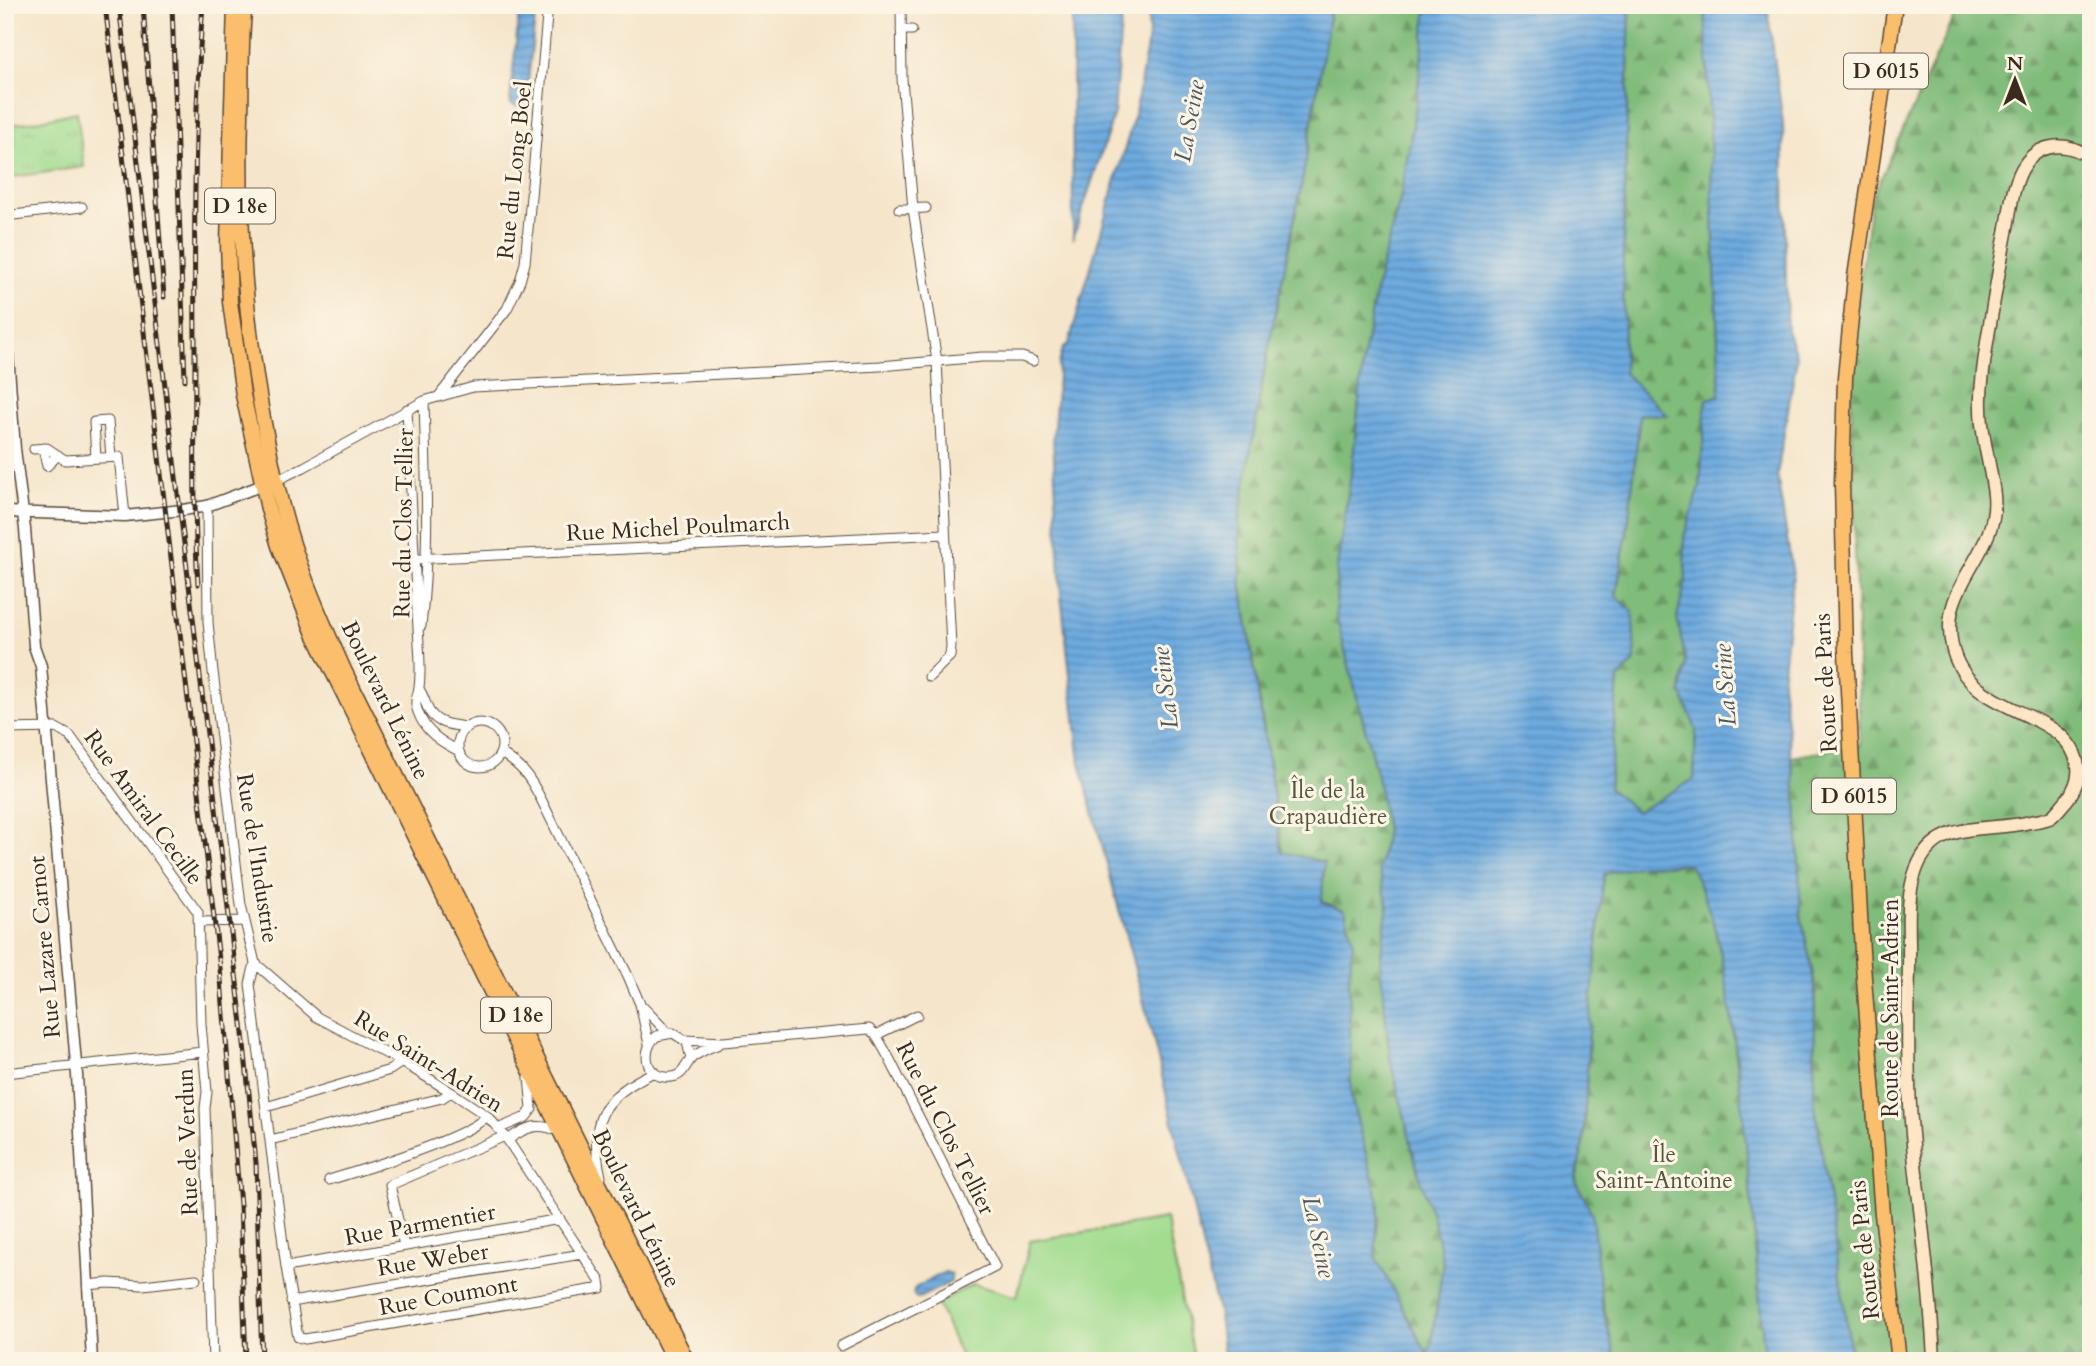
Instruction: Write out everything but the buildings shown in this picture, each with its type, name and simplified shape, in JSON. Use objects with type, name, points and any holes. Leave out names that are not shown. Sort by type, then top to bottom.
[{"type":"main road","name":"D 18e","points":[[235,5],[229,189],[229,289],[243,395],[262,485]]},
{"type":"main road","name":"Boulevard Lénine","points":[[245,5],[239,170],[244,295],[263,417],[281,504],[328,636],[687,1361]]},
{"type":"main road","name":"Route de Paris","points":[[1895,5],[1855,277],[1845,378],[1842,483],[1846,653],[1862,952],[1882,1214],[1899,1361]]},
{"type":"main road","name":"Route de Saint-Adrien","points":[[1934,1361],[1929,1279],[1912,1132],[1908,1030],[1911,888],[1920,860],[1941,837],[1952,832],[2015,826],[2051,817],[2072,794],[2079,769],[2070,746],[2059,734],[2042,722],[1987,696],[1964,677],[1952,648],[1949,631],[1955,594],[1986,542],[1993,521],[1995,498],[1983,431],[1981,383],[1996,283],[2015,189],[2023,168],[2035,153],[2047,147],[2058,145],[2073,148],[2091,158]]},
{"type":"main road","name":"Boulevard Lénine","points":[[262,485],[279,546],[314,634],[674,1361]]},
{"type":"street","name":"Rue du Long Boel","points":[[439,396],[507,309],[520,281],[525,263],[548,5]]},
{"type":"street","points":[[901,5],[905,119],[913,209],[937,361],[951,653],[929,677]]},
{"type":"street","points":[[901,30],[912,30]]},
{"type":"street","points":[[5,216],[82,207]]},
{"type":"street","points":[[899,209],[926,208]]},
{"type":"street","name":"Rue Lazare Carnot","points":[[5,314],[15,450],[34,646],[41,666],[76,1064],[92,1361]]},
{"type":"street","points":[[5,512],[125,516],[207,506],[304,467],[424,401],[486,385],[868,367],[1009,357],[1022,357],[1032,361]]},
{"type":"street","name":"Rue du Clos Tellier","points":[[419,645],[425,559],[424,401]]},
{"type":"street","name":"Rue du Clos Tellier","points":[[407,409],[419,645],[419,689],[414,700],[418,715],[440,741],[459,751],[466,762],[480,767],[493,764],[501,753],[502,739],[495,727],[481,722],[467,727],[438,720],[429,710],[419,689]]},
{"type":"street","points":[[96,458],[94,422],[108,421],[111,457]]},
{"type":"street","points":[[58,455],[47,466],[38,448],[47,448],[58,455],[65,460],[120,457],[125,516]]},
{"type":"street","name":"Rue de l'Industrie","points":[[207,506],[208,622],[212,663],[244,921],[255,963],[250,984],[286,1266],[299,1338]]},
{"type":"street","name":"Rue Michel Poulmarch","points":[[413,559],[945,534]]},
{"type":"street","points":[[5,729],[46,727]]},
{"type":"street","name":"Rue Amiral Cecille","points":[[46,727],[56,728],[70,736],[198,912],[200,922]]},
{"type":"street","points":[[459,751],[459,739],[467,727]]},
{"type":"street","name":"Rue du Clos Tellier","points":[[501,753],[528,773],[628,976],[640,1004],[649,1044],[646,1049],[647,1062],[654,1072],[665,1077],[676,1076],[686,1069],[691,1059],[723,1042]]},
{"type":"street","points":[[200,922],[244,921]]},
{"type":"street","name":"Rue de Verdun","points":[[200,922],[199,970],[206,1092],[214,1361]]},
{"type":"street","name":"Rue Saint-Adrien","points":[[255,963],[317,1017],[402,1062],[487,1116],[505,1135],[602,1286]]},
{"type":"street","name":"Rue du Clos Tellier","points":[[640,1004],[667,1032],[685,1040],[723,1042],[863,1029],[876,1035],[995,1267],[841,1346]]},
{"type":"street","points":[[876,1035],[917,1015]]},
{"type":"street","points":[[649,1044],[657,1035],[667,1032]]},
{"type":"street","points":[[685,1040],[690,1047],[691,1059]]},
{"type":"street","points":[[5,1073],[203,1052]]},
{"type":"street","points":[[266,1107],[390,1070],[402,1062]]},
{"type":"street","points":[[505,1135],[532,1109],[525,1062]]},
{"type":"street","points":[[604,1193],[596,1148],[596,1131],[600,1116],[616,1095],[635,1081],[654,1072]]},
{"type":"street","points":[[270,1140],[442,1098],[451,1092]]},
{"type":"street","points":[[329,1180],[402,1156],[473,1127],[487,1116]]},
{"type":"street","points":[[404,1246],[390,1185],[505,1135],[540,1125],[561,1133]]},
{"type":"street","name":"Rue Parmentier","points":[[286,1266],[560,1219]]},
{"type":"street","name":"Rue Weber","points":[[291,1302],[582,1254]]},
{"type":"street","points":[[88,1285],[143,1285],[195,1279]]},
{"type":"street","name":"Rue Coumont","points":[[299,1338],[602,1286]]},
{"type":"green space","name":"Île de la Crapaudière","points":[[1331,5],[1425,5],[1426,16],[1416,105],[1401,196],[1380,271],[1364,353],[1352,469],[1337,567],[1336,615],[1377,776],[1386,830],[1379,870],[1388,904],[1380,963],[1390,1058],[1443,1263],[1432,1342],[1427,1354],[1375,1256],[1379,1202],[1351,1097],[1349,979],[1353,941],[1283,853],[1241,581],[1239,521],[1266,360],[1303,177]]},
{"type":"green space","points":[[1630,5],[1705,5],[1720,395],[1706,400],[1700,487],[1684,537],[1686,581],[1677,617],[1686,663],[1681,691],[1696,729],[1694,779],[1637,812],[1609,788],[1618,679],[1616,597],[1629,518],[1640,414],[1666,415],[1624,373],[1623,254]]},
{"type":"green space","points":[[1960,5],[2077,5],[2091,36],[2091,1361],[1852,1361],[1814,1098],[1815,985],[1801,916],[1796,794],[1791,757],[1860,745],[1850,359],[1871,200]]},
{"type":"green space","points":[[77,112],[84,167],[5,178],[5,151],[14,149],[14,124]]},
{"type":"green space","name":"Île Saint-Antoine","points":[[1690,864],[1708,902],[1726,977],[1744,1119],[1765,1361],[1616,1361],[1576,1181],[1583,1145],[1590,1017],[1604,874],[1638,866]]},
{"type":"green space","points":[[1166,1219],[1194,1361],[963,1361],[937,1303],[973,1284],[1017,1297],[1030,1241]]},
{"type":"water","points":[[520,5],[535,5],[536,9],[526,100],[518,107],[511,104],[510,100]]},
{"type":"water","points":[[1072,5],[1121,5],[1122,11],[1114,114],[1073,239]]},
{"type":"water","name":"La Seine","points":[[1147,5],[1331,5],[1303,177],[1266,360],[1239,521],[1241,581],[1282,852],[1324,862],[1322,902],[1345,910],[1353,941],[1349,979],[1351,1097],[1379,1202],[1375,1256],[1427,1353],[1432,1342],[1443,1263],[1390,1058],[1380,963],[1388,904],[1379,870],[1386,830],[1377,776],[1336,615],[1337,567],[1352,469],[1364,353],[1380,271],[1401,196],[1416,105],[1425,5],[1630,5],[1623,254],[1624,373],[1667,415],[1640,414],[1629,518],[1616,596],[1633,612],[1635,661],[1618,679],[1609,788],[1637,812],[1694,779],[1696,730],[1681,691],[1686,663],[1677,617],[1686,581],[1684,537],[1700,487],[1706,400],[1720,395],[1705,5],[1767,5],[1783,123],[1787,330],[1797,357],[1777,475],[1793,575],[1782,682],[1796,794],[1801,916],[1815,985],[1814,1098],[1852,1361],[1765,1361],[1745,1134],[1727,984],[1709,910],[1689,864],[1638,866],[1604,874],[1590,1017],[1583,1145],[1576,1181],[1592,1214],[1602,1304],[1616,1361],[1225,1361],[1219,1316],[1151,1030],[1080,763],[1061,595],[1053,439],[1059,364],[1063,348],[1069,343],[1135,113],[1149,34]]},
{"type":"water","points":[[945,1272],[951,1274],[951,1282],[919,1298],[915,1297],[915,1288]]},
{"type":"railway","points":[[105,5],[220,968],[240,1205],[246,1361]]},
{"type":"railway","points":[[119,5],[242,1024],[256,1163],[262,1361]]},
{"type":"railway","points":[[143,5],[164,297]]},
{"type":"railway","points":[[172,5],[185,380]]},
{"type":"railway","points":[[198,584],[195,493],[195,214],[196,130],[203,5]]}]
